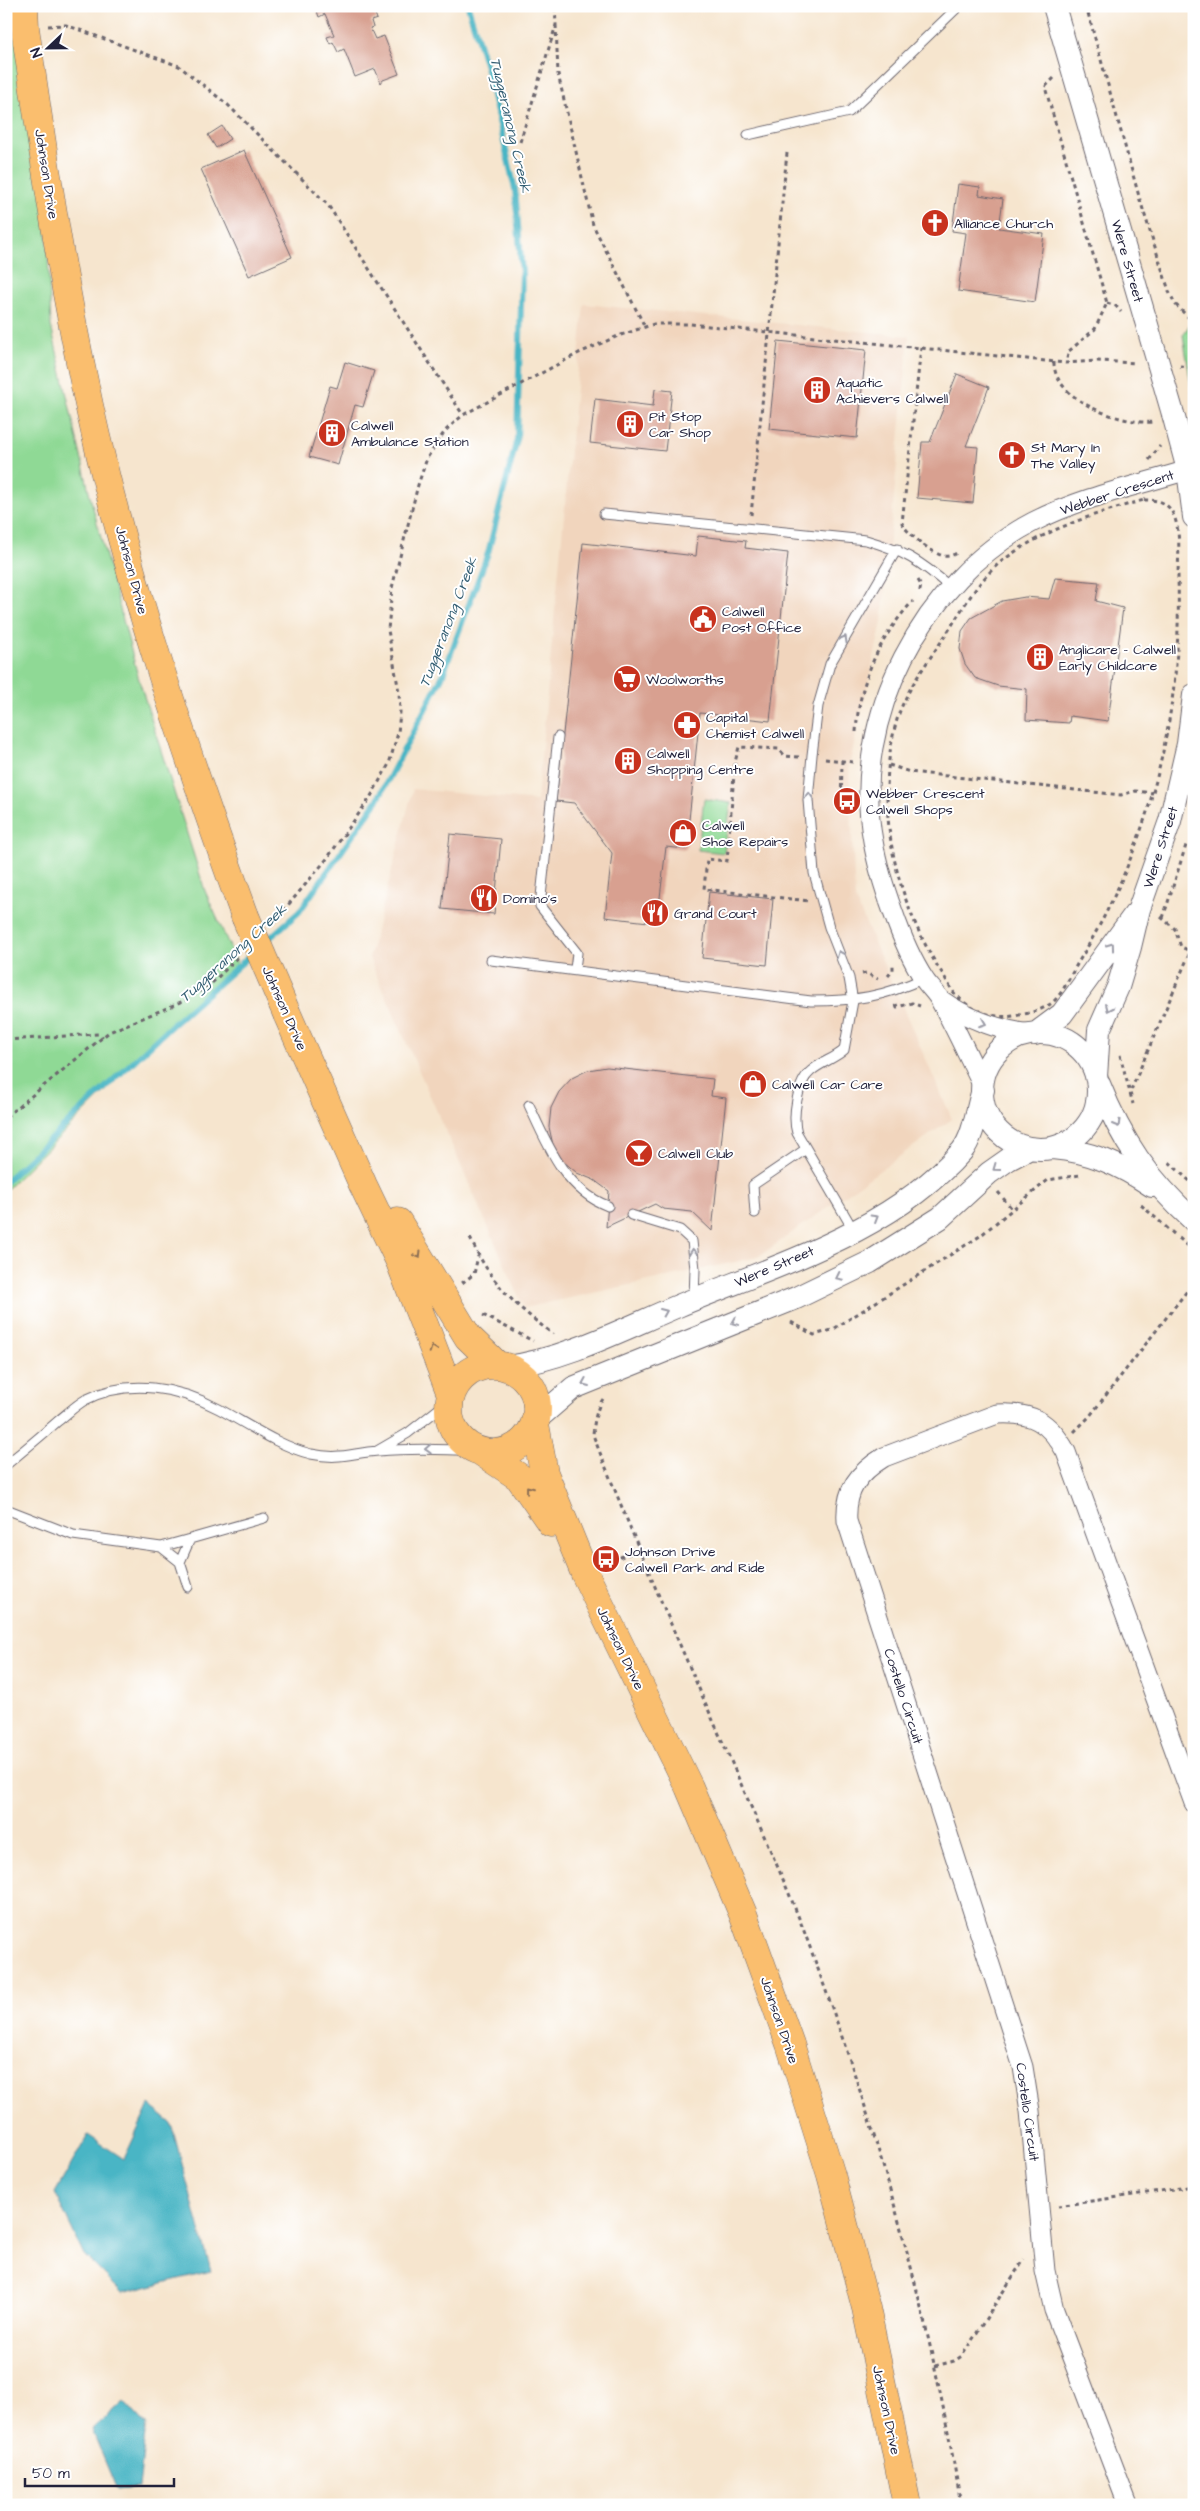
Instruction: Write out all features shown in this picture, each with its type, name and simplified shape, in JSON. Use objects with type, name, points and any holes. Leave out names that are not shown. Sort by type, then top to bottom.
[{"type":"main road","name":"Johnson Drive","points":[[24,17],[48,187],[70,311],[94,426],[128,561],[163,678],[201,794],[245,916],[363,1185],[400,1262],[450,1397]]},
{"type":"main road","name":"Johnson Drive","points":[[330,1108],[468,1338],[501,1366]]},
{"type":"main road","points":[[501,1366],[527,1380],[534,1391],[537,1403],[536,1422],[527,1439],[518,1446],[497,1454],[480,1452],[465,1444],[452,1426],[449,1415],[450,1397],[464,1375],[474,1369],[501,1366]]},
{"type":"main road","name":"Johnson Drive","points":[[536,1422],[544,1473],[596,1569],[743,1914],[790,2044],[831,2175],[866,2308],[905,2500]]},
{"type":"main road","name":"Johnson Drive","points":[[480,1452],[519,1477],[596,1569]]},
{"type":"street","name":"Were Street","points":[[1054,6],[1135,317],[1166,420],[1188,470],[1194,517]]},
{"type":"street","name":"Webber Crescent","points":[[983,1088],[940,1000],[924,978],[892,912],[872,841],[870,792],[874,742],[890,685],[914,636],[950,587],[979,558],[1031,523],[1067,506],[1188,470]]},
{"type":"street","name":"Were Street","points":[[1097,1078],[1099,1030],[1118,988],[1139,909],[1158,858],[1176,797],[1188,744],[1194,695]]},
{"type":"street","name":"Were Street","points":[[1033,1034],[1062,1014],[1139,909]]},
{"type":"street","name":"Webber Crescent","points":[[940,1000],[961,1014],[982,1024],[1006,1031],[1033,1034]]},
{"type":"street","points":[[1165,1195],[1142,1167],[1109,1110],[1093,1066],[1078,1047],[1056,1035],[1033,1034],[1019,1037],[998,1052],[985,1074],[983,1088],[986,1112],[992,1123],[1011,1141],[1040,1148],[1076,1150],[1103,1158],[1136,1175],[1165,1195],[1194,1221]]},
{"type":"street","points":[[536,1422],[573,1388],[796,1298],[870,1262],[940,1218],[989,1173],[1009,1159],[1040,1148],[1062,1144],[1084,1129],[1096,1105],[1097,1078]]},
{"type":"street","name":"Were Street","points":[[501,1366],[536,1363],[787,1262],[854,1231],[924,1186],[963,1149],[983,1088]]},
{"type":"street","name":"Costello Circuit","points":[[1128,2505],[1054,2310],[1045,2271],[1030,2112],[1023,2067],[847,1521],[846,1512],[850,1492],[867,1468],[884,1458],[997,1414],[1016,1413],[1034,1418],[1043,1422],[1057,1435],[1062,1444],[1194,1803]]},
{"type":"lane","points":[[748,135],[849,112],[959,6]]},
{"type":"lane","points":[[604,514],[866,540],[897,549],[924,564],[950,587]]},
{"type":"lane","points":[[854,1231],[796,1133],[794,1116],[804,1079],[814,1068],[844,1050],[853,1001],[849,978],[829,927],[814,873],[808,800],[818,706],[830,664],[897,549]]},
{"type":"lane","points":[[558,737],[540,906],[578,953],[576,970]]},
{"type":"lane","points":[[491,960],[811,1002],[853,1001],[892,992],[924,978]]},
{"type":"lane","points":[[529,1105],[550,1149],[568,1178],[596,1202],[608,1206]]},
{"type":"lane","points":[[755,1213],[753,1185],[806,1149]]},
{"type":"lane","points":[[631,1215],[680,1230],[692,1241],[696,1269],[694,1299]]},
{"type":"lane","points":[[6,1465],[85,1400],[105,1393],[144,1386],[174,1390],[217,1408],[261,1432],[308,1453],[330,1458],[347,1457],[377,1451],[440,1449],[480,1452]]},
{"type":"lane","points":[[377,1451],[408,1433],[450,1397]]},
{"type":"lane","points":[[6,1509],[73,1535],[161,1547],[264,1518]]},
{"type":"lane","points":[[180,1562],[190,1540]]},
{"type":"lane","points":[[161,1547],[180,1562],[188,1587]]},
{"type":"path","points":[[555,6],[558,74],[593,225],[645,327]]},
{"type":"path","points":[[1086,6],[1140,200],[1170,294],[1176,305],[1194,323]]},
{"type":"path","points":[[24,17],[66,25],[179,66],[228,105],[328,205],[463,415]]},
{"type":"path","points":[[520,142],[556,25]]},
{"type":"path","points":[[1053,68],[1055,77],[1045,87],[1107,304],[1095,329],[1069,351],[1066,363]]},
{"type":"path","points":[[750,528],[787,154]]},
{"type":"path","points":[[1107,304],[1116,306],[1135,317]]},
{"type":"path","points":[[272,925],[326,860],[370,798],[389,764],[398,733],[400,712],[399,692],[388,630],[392,588],[427,458],[444,431],[463,415],[579,353],[618,336],[654,324],[690,324],[769,331],[1054,362],[1098,361]]},
{"type":"path","points":[[921,347],[902,523],[906,532],[944,556],[953,555],[960,550]]},
{"type":"path","points":[[1054,362],[1054,371],[1059,381],[1071,394],[1088,405],[1123,420],[1141,423],[1166,420]]},
{"type":"path","points":[[1146,462],[1154,456],[1160,447],[1160,440]]},
{"type":"path","points":[[1144,500],[1158,500],[1167,505],[1174,514],[1177,528],[1179,614],[1173,693],[1153,793],[1131,857],[1097,931],[1054,1002],[1027,1014],[1002,1018],[975,1010],[955,994],[926,946],[902,890],[894,859],[889,827],[888,765],[896,722],[907,695],[974,591],[1000,563],[1026,544],[1063,525],[1144,500]]},
{"type":"path","points":[[822,901],[704,889],[707,859],[727,861],[735,762],[739,747],[779,749],[785,756],[854,762]]},
{"type":"path","points":[[842,760],[841,810],[853,809]]},
{"type":"path","points":[[888,765],[910,772],[1121,795],[1136,791],[1176,797]]},
{"type":"path","points":[[1189,832],[1163,918],[1176,929],[1181,948],[1193,952]]},
{"type":"path","points":[[1118,1047],[1131,1091],[1135,1078],[1193,952],[1194,944]]},
{"type":"path","points":[[6,1117],[103,1037],[186,1000],[213,982],[239,957]]},
{"type":"path","points":[[849,978],[866,973],[876,980],[886,979]]},
{"type":"path","points":[[898,1007],[912,1003],[920,1006],[926,1012]]},
{"type":"path","points":[[6,1040],[98,1034],[103,1037]]},
{"type":"path","points":[[1162,1156],[1194,1185]]},
{"type":"path","points":[[782,1317],[814,1335],[832,1330],[980,1236],[1048,1180],[1089,1173]]},
{"type":"path","points":[[1139,1204],[1194,1251]]},
{"type":"path","points":[[470,1238],[478,1256],[494,1280],[517,1307],[556,1337],[547,1340]]},
{"type":"path","points":[[443,1296],[474,1274],[478,1256]]},
{"type":"path","points":[[1062,1444],[1089,1417],[1194,1282]]},
{"type":"path","points":[[476,1311],[537,1343]]},
{"type":"path","points":[[606,1394],[599,1405],[593,1436],[638,1550],[811,1948],[851,2062],[890,2187],[936,2366],[961,2505]]},
{"type":"path","points":[[596,1569],[638,1550]]},
{"type":"path","points":[[1040,2209],[1194,2186]]},
{"type":"path","points":[[936,2366],[954,2361],[962,2356],[1030,2251]]},
{"type":"shaded area","points":[[584,304],[909,336],[882,622],[849,766],[855,899],[952,1119],[758,1257],[524,1308],[369,958],[413,789],[537,801]]},
{"type":"green space","points":[[6,6],[24,6],[44,159],[51,326],[91,500],[139,680],[205,891],[238,965],[172,1025],[6,1190]]},
{"type":"green space","points":[[1194,318],[1194,403],[1183,335]]},
{"type":"green space","points":[[704,799],[731,803],[724,853],[698,850]]},
{"type":"water","points":[[149,2105],[171,2123],[211,2271],[122,2293],[84,2255],[55,2193],[88,2135],[124,2159]]},
{"type":"water","points":[[124,2401],[146,2425],[139,2488],[117,2490],[92,2430]]},
{"type":"building","points":[[320,6],[372,6],[377,19],[371,21],[373,27],[370,28],[375,39],[384,36],[399,74],[383,80],[381,83],[375,69],[355,77],[344,49],[338,52],[333,42],[330,44],[327,37],[334,35],[325,14],[319,17],[317,11],[321,9]]},
{"type":"building","points":[[222,126],[230,139],[216,148],[208,135]]},
{"type":"building","points":[[244,150],[292,257],[249,276],[201,169]]},
{"type":"building","points":[[958,184],[980,187],[979,195],[1003,199],[999,228],[1044,234],[1035,302],[958,291],[966,233],[952,231]]},
{"type":"building","name":"Aquatic Achievers Calwell","points":[[778,341],[866,350],[857,438],[769,429]]},
{"type":"building","name":"Calwell Ambulance Station","points":[[345,362],[374,371],[363,407],[355,405],[338,465],[309,457],[330,386],[337,388]]},
{"type":"building","points":[[957,374],[989,387],[966,446],[978,447],[973,503],[917,498],[922,442],[930,442]]},
{"type":"building","name":"Pit Stop Car Shop","points":[[655,389],[672,391],[665,451],[590,443],[595,399],[653,406]]},
{"type":"building","name":"Calwell Shopping Centre","points":[[698,536],[746,541],[745,548],[788,553],[770,721],[700,713],[686,849],[666,847],[657,923],[605,917],[612,853],[574,803],[556,801],[583,543],[696,556]]},
{"type":"building","name":"Anglicare - Calwell Early Childcare","points":[[1055,578],[1099,582],[1096,601],[1123,608],[1108,721],[1070,716],[1069,723],[1026,720],[1027,689],[998,686],[975,678],[965,664],[960,649],[962,631],[971,618],[1002,601],[1025,597],[1049,599]]},
{"type":"building","points":[[450,834],[501,839],[494,914],[442,909]]},
{"type":"building","points":[[709,892],[773,899],[767,965],[702,958]]},
{"type":"building","name":"Calwell Club","points":[[607,1067],[713,1079],[711,1096],[726,1098],[712,1231],[692,1212],[663,1209],[655,1204],[606,1227],[609,1191],[594,1180],[577,1173],[563,1161],[553,1145],[549,1127],[551,1108],[559,1092],[572,1078],[588,1070]]},
{"type":"waterway","name":"Tuggeranong Creek","points":[[264,943],[299,912],[377,801],[442,677],[488,553],[517,439],[522,273],[515,189],[487,70],[468,6]]},
{"type":"waterway","name":"Tuggeranong Creek","points":[[6,1181],[172,1025],[253,953]]},
{"type":"place","name":"Alliance Church","points":[[935,223]]},
{"type":"place","name":"Aquatic Achievers Calwell","points":[[817,390]]},
{"type":"place","name":"Pit Stop Car Shop","points":[[630,424]]},
{"type":"place","name":"Calwell Ambulance Station","points":[[332,433]]},
{"type":"place","name":"St Mary In The Valley","points":[[1012,455]]},
{"type":"place","name":"Calwell Post Office","points":[[703,619]]},
{"type":"place","name":"Anglicare - Calwell Early Childcare","points":[[1040,657]]},
{"type":"place","name":"Woolworths","points":[[627,679]]},
{"type":"place","name":"Capital Chemist Calwell","points":[[687,725]]},
{"type":"place","name":"Calwell Shopping Centre","points":[[628,761]]},
{"type":"place","name":"Webber Crescent Calwell Shops","points":[[847,801]]},
{"type":"place","name":"Calwell Shoe Repairs","points":[[683,833]]},
{"type":"place","name":"Domino's","points":[[484,898]]},
{"type":"place","name":"Grand Court","points":[[655,913]]},
{"type":"place","name":"Calwell Car Care","points":[[753,1084]]},
{"type":"place","name":"Calwell Club","points":[[639,1153]]},
{"type":"place","name":"Johnson Drive Calwell Park and Ride","points":[[606,1559]]}]
